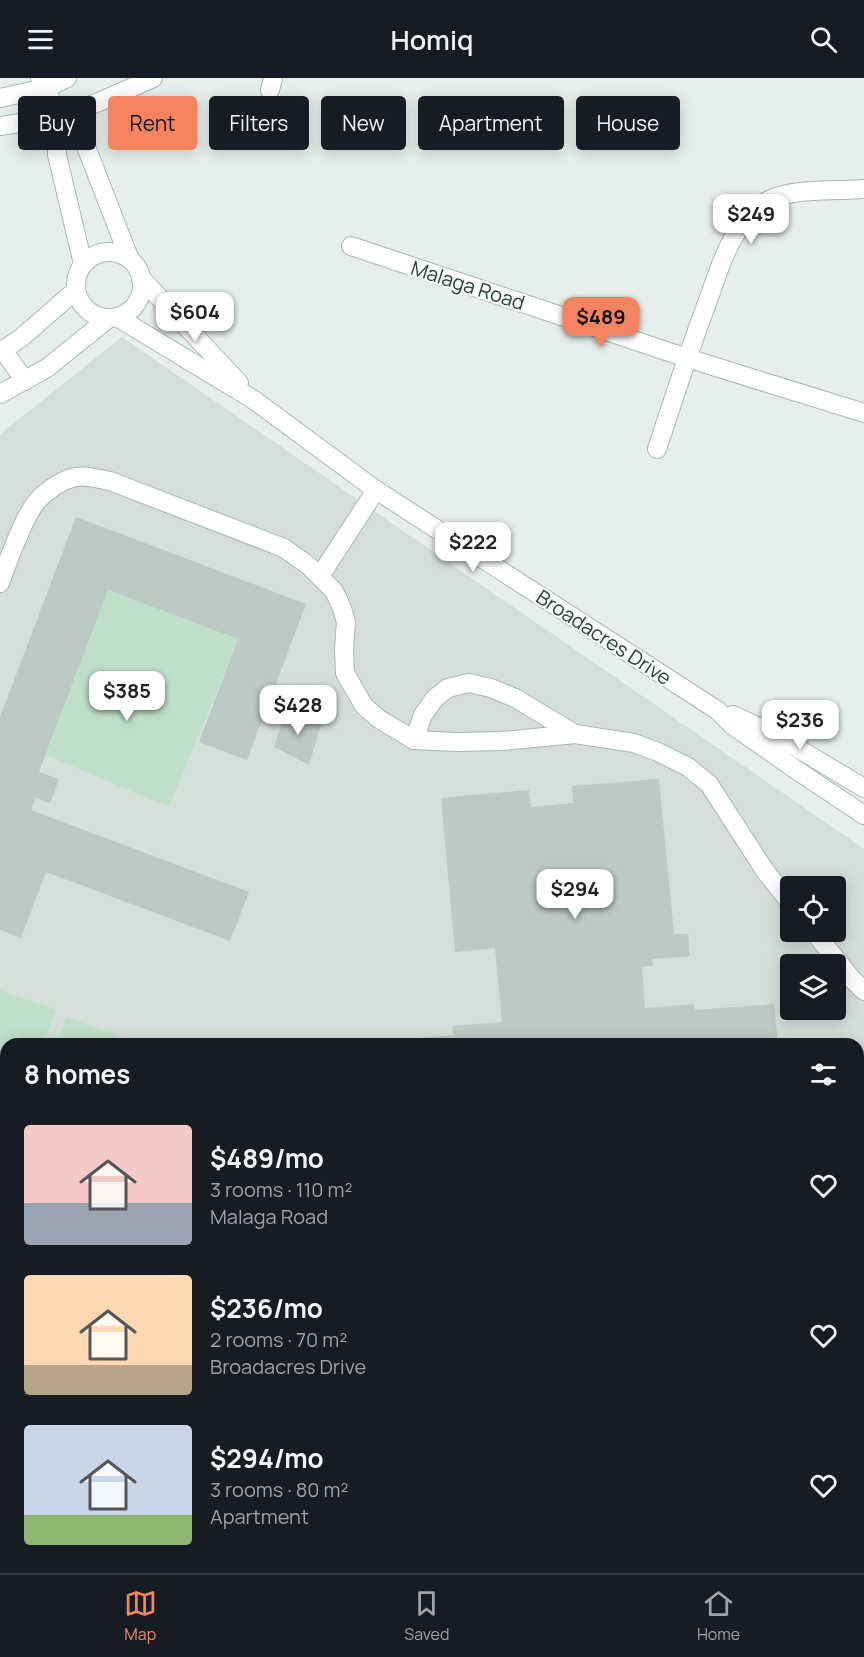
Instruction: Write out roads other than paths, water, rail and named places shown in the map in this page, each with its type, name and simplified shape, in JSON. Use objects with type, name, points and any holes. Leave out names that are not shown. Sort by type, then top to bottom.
[{"type":"street","points":[[0,99],[43,83],[67,78]]},
{"type":"street","points":[[96,104],[153,78]]},
{"type":"street","points":[[0,126],[18,125]]},
{"type":"street","points":[[57,150],[83,264]]},
{"type":"street","name":"Broadacres Drive","points":[[87,150],[130,260],[137,268],[141,278],[254,399]]},
{"type":"street","points":[[657,449],[724,257],[737,232],[758,207],[779,196],[864,189]]},
{"type":"street","name":"Malaga Road","points":[[351,246],[687,358],[864,413]]},
{"type":"street","points":[[25,381],[1,351],[21,338],[76,290],[78,272],[90,257],[111,252],[121,254],[130,260]]},
{"type":"street","points":[[0,394],[47,368],[113,318],[127,313],[139,298],[142,288],[141,278]]},
{"type":"street","name":"Broadacres Drive","points":[[76,290],[78,299],[91,313],[100,317],[113,318],[254,399],[376,490],[717,710],[732,725],[864,814]]},
{"type":"street","points":[[0,583],[27,520],[38,501],[56,486],[72,478],[86,476],[128,487],[284,548],[309,566],[334,591],[346,622],[345,673],[364,706],[379,719],[414,740],[502,741],[575,734],[634,743],[658,752],[688,767],[709,784],[765,871],[780,890]]},
{"type":"street","points":[[320,576],[376,490]]},
{"type":"street","points":[[414,740],[423,715],[435,698],[448,688],[469,683],[491,688],[516,698],[575,734]]},
{"type":"street","name":"Broadacres Drive","points":[[717,710],[772,734],[864,788]]},
{"type":"street","points":[[822,942],[864,991]]}]
